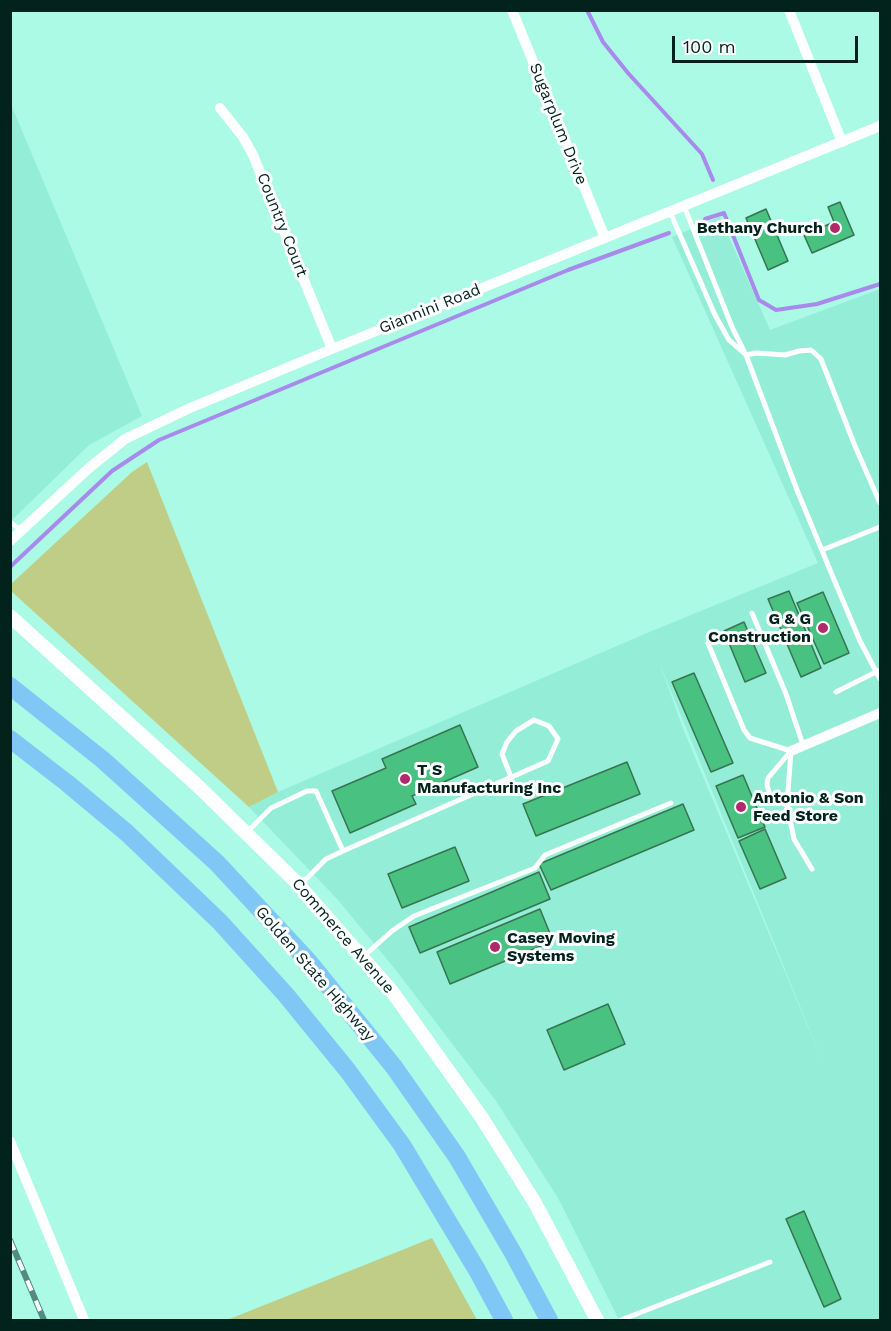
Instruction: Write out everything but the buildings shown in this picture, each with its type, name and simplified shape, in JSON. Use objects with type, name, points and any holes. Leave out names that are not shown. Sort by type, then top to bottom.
[{"type":"highway","name":"Golden State Highway","points":[[10,686],[103,760],[217,863],[309,962],[394,1067],[457,1157],[549,1320]]},
{"type":"highway","points":[[10,740],[67,783],[135,840],[220,922],[286,995],[348,1071],[402,1145],[477,1270],[504,1320]]},
{"type":"street","name":"Sugarplum Drive","points":[[512,10],[605,238]]},
{"type":"street","points":[[789,10],[842,142]]},
{"type":"street","name":"Country Court","points":[[220,108],[254,155],[332,349]]},
{"type":"street","name":"Giannini Road","points":[[10,541],[89,468],[125,439],[190,408],[332,349],[880,126]]},
{"type":"street","name":"Commerce Avenue","points":[[10,615],[199,787],[246,833],[299,886],[391,990],[482,1118],[536,1203],[597,1320]]},
{"type":"street","points":[[791,751],[880,713]]},
{"type":"street","points":[[10,1141],[84,1320]]},
{"type":"lane","points":[[684,206],[732,327],[746,355],[822,550],[857,634],[878,671],[880,679]]},
{"type":"lane","points":[[670,212],[715,315],[729,340],[746,355]]},
{"type":"lane","points":[[746,355],[756,353],[785,355],[811,350],[821,359],[880,504]]},
{"type":"lane","points":[[10,522],[22,531]]},
{"type":"lane","points":[[822,550],[880,527]]},
{"type":"lane","points":[[752,613],[786,694],[803,746]]},
{"type":"lane","points":[[708,643],[744,730],[750,738],[791,751]]},
{"type":"lane","points":[[836,692],[878,671]]},
{"type":"lane","points":[[299,886],[326,859],[548,761],[558,739],[549,726],[534,720],[516,731],[507,742],[502,754],[511,777]]},
{"type":"lane","points":[[791,751],[787,805],[794,839],[812,869]]},
{"type":"lane","points":[[787,805],[771,798],[767,785],[768,778],[791,751]]},
{"type":"lane","points":[[246,833],[271,807],[307,791],[316,791],[343,851]]},
{"type":"lane","points":[[362,957],[392,931],[414,916],[535,868],[545,855],[671,803]]},
{"type":"lane","points":[[621,1320],[770,1262]]},
{"type":"shaded area","points":[[10,102],[142,416],[89,445],[11,521]]},
{"type":"shaded area","points":[[720,217],[770,330],[880,289],[880,1320],[619,1320],[558,1198],[496,1101],[395,969],[338,900],[249,807],[278,792],[647,633],[818,563],[672,237]],"holes":[[[659,662],[827,1072],[684,731]]]},
{"type":"shaded area","points":[[147,462],[278,792],[249,807],[11,591],[11,584],[132,472]]},
{"type":"shaded area","points":[[432,1238],[477,1320],[227,1320]]},
{"type":"waterway","points":[[587,10],[603,42],[702,154],[713,180]]},
{"type":"waterway","points":[[705,219],[724,213],[759,300],[776,310],[817,304],[880,284]]},
{"type":"waterway","points":[[10,567],[112,471],[159,440],[568,270],[669,233]]},
{"type":"railway","points":[[10,1240],[44,1320]]},
{"type":"place","name":"Bethany Church","points":[[835,228]]},
{"type":"place","name":"G & G Construction","points":[[823,628]]},
{"type":"place","name":"T S Manufacturing Inc","points":[[405,779]]},
{"type":"place","name":"Antonio & Son Feed Store","points":[[741,807]]},
{"type":"place","name":"Casey Moving Systems","points":[[495,947]]}]
